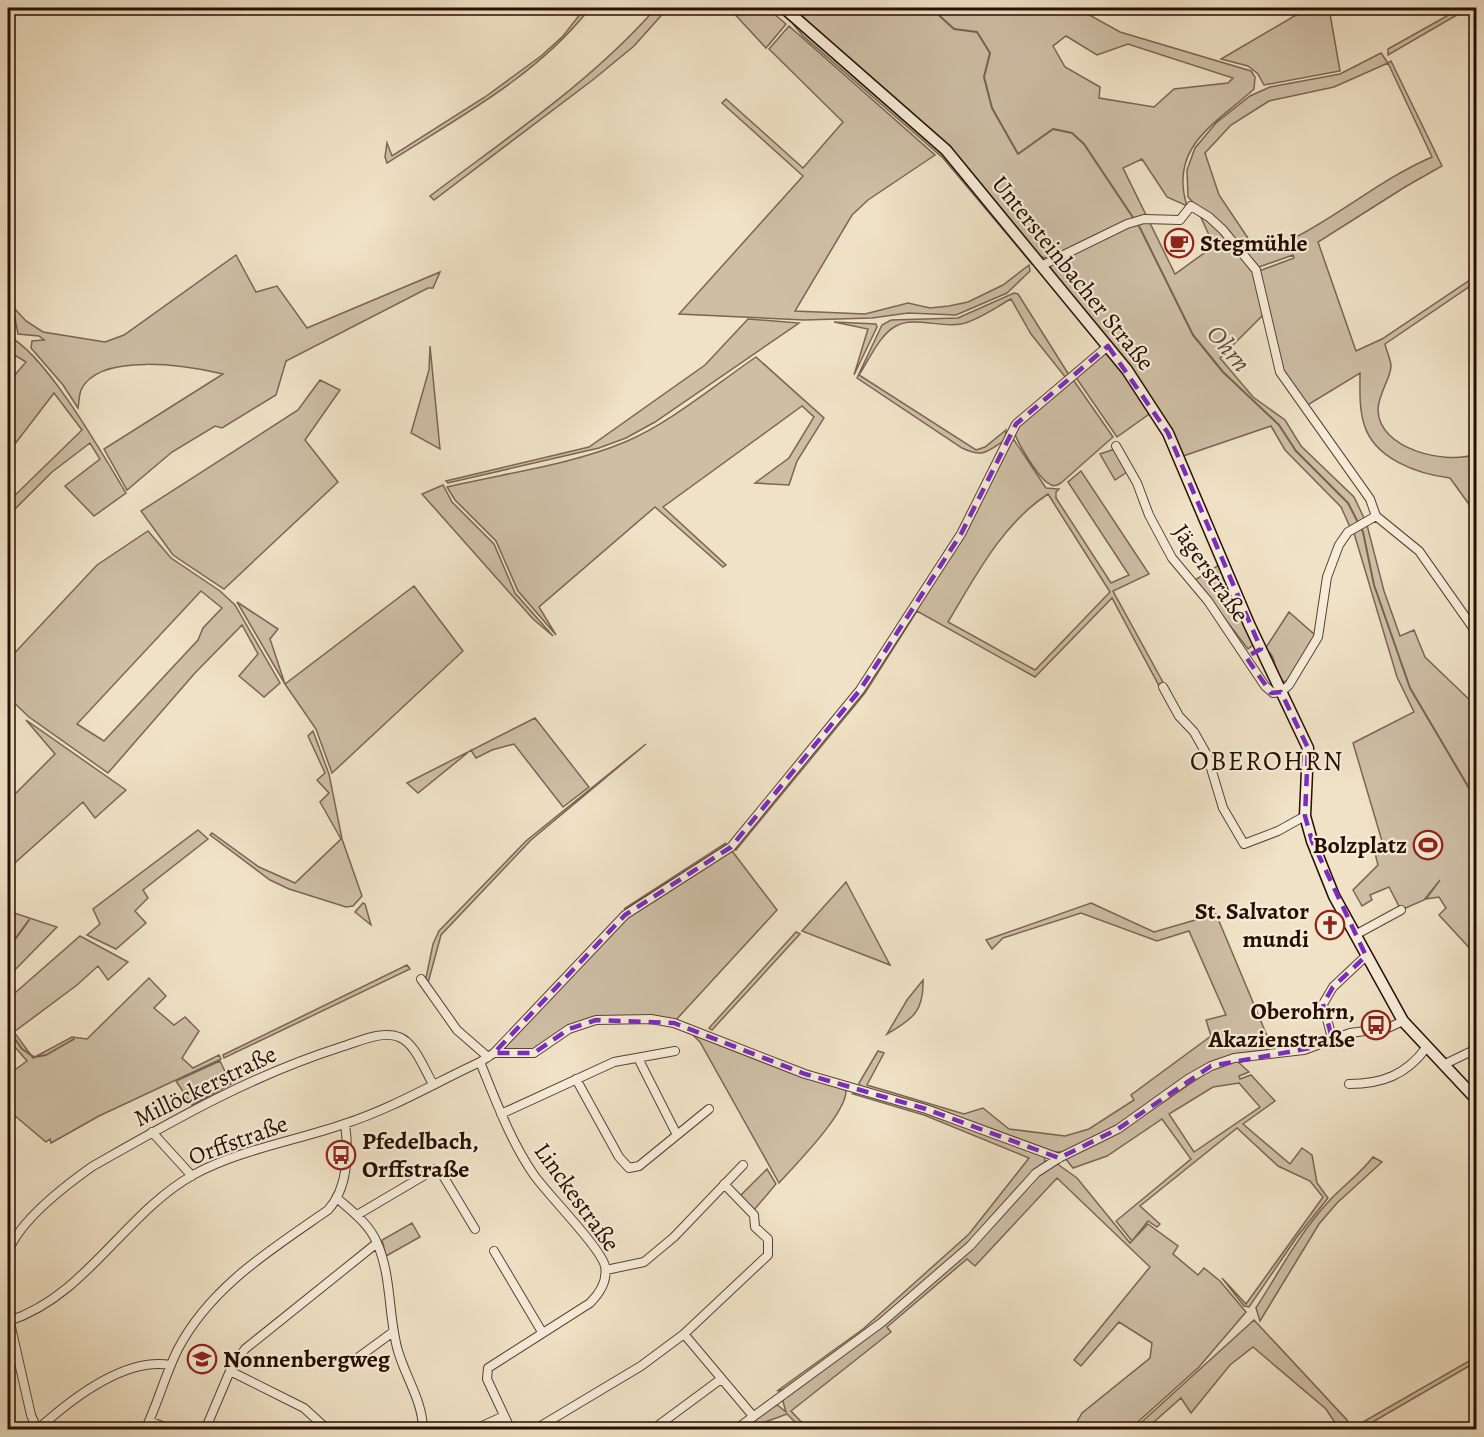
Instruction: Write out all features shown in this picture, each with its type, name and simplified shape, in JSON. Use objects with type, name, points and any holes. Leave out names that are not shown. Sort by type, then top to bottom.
[{"type":"main road","name":"Untersteinbacher Straße","points":[[784,8],[946,150],[1142,390],[1168,433],[1249,624],[1308,748],[1305,816],[1312,842],[1334,896],[1403,1022],[1476,1099]]},
{"type":"street","points":[[1041,266],[1127,224],[1144,219],[1180,219],[1191,207],[1209,217],[1223,230],[1256,270],[1280,372],[1370,499],[1376,516],[1419,551],[1473,621],[1476,632]]},
{"type":"street","points":[[487,1058],[625,915],[731,847],[860,690],[961,534],[1016,424],[1108,346]]},
{"type":"street","name":"Jägerstraße","points":[[1116,446],[1137,483],[1149,515],[1172,558],[1208,601],[1269,691],[1281,692]]},
{"type":"street","points":[[1281,692],[1301,667],[1318,637],[1332,559],[1348,532],[1376,516]]},
{"type":"street","name":"Jägerstraße","points":[[1246,657],[1261,649]]},
{"type":"street","points":[[1163,687],[1179,716],[1194,732],[1207,754],[1223,808],[1244,844],[1278,831],[1305,816]]},
{"type":"street","points":[[1355,935],[1401,910]]},
{"type":"street","points":[[1332,1038],[1323,1004],[1333,987],[1366,956]]},
{"type":"street","points":[[421,979],[457,1030],[487,1058],[534,1053],[569,1029],[596,1020],[651,1019],[674,1023],[806,1074],[926,1109],[1059,1158]]},
{"type":"street","points":[[735,1430],[881,1323],[970,1246],[1036,1173],[1059,1158],[1118,1129],[1188,1079],[1211,1065],[1234,1058],[1304,1050],[1332,1038],[1388,1028],[1403,1022]]},
{"type":"street","name":"Millöckerstraße","points":[[8,1252],[16,1236],[30,1220],[75,1179],[152,1132],[221,1094],[271,1072],[382,1035],[396,1036],[408,1041],[433,1084]]},
{"type":"street","points":[[1349,1084],[1372,1084],[1398,1075],[1417,1060],[1426,1048]]},
{"type":"street","points":[[1443,1065],[1476,1050]]},
{"type":"street","points":[[501,1114],[614,1062],[675,1051]]},
{"type":"street","name":"Orffstraße","points":[[8,1318],[28,1315],[67,1289],[162,1198],[192,1176],[222,1162],[345,1124],[387,1108],[487,1058]]},
{"type":"street","name":"Linckestraße","points":[[487,1058],[501,1114],[532,1172],[547,1194],[600,1255],[606,1270],[602,1287],[590,1303],[494,1362],[486,1372],[504,1416]]},
{"type":"street","points":[[638,1058],[677,1135]]},
{"type":"street","points":[[576,1079],[625,1166],[639,1166],[709,1109]]},
{"type":"street","points":[[172,1430],[147,1425],[170,1365],[195,1323],[225,1286],[252,1263],[328,1210],[338,1199],[346,1156],[345,1124]]},
{"type":"street","points":[[152,1132],[192,1176]]},
{"type":"street","points":[[606,1270],[644,1262],[674,1237],[743,1165]]},
{"type":"street","points":[[357,1215],[435,1169],[442,1174],[475,1229]]},
{"type":"street","points":[[534,1430],[549,1426],[641,1366],[684,1334],[768,1255],[768,1239],[755,1227],[754,1215],[724,1184]]},
{"type":"street","points":[[338,1199],[357,1215],[377,1243],[393,1332],[421,1407],[423,1430]]},
{"type":"street","points":[[205,1430],[230,1371],[245,1350],[259,1336],[377,1243]]},
{"type":"street","points":[[494,1251],[542,1332]]},
{"type":"street","points":[[8,1318],[31,1415],[37,1429],[60,1409],[126,1370],[155,1362],[170,1365]]},
{"type":"street","points":[[352,1362],[393,1332]]},
{"type":"street","points":[[684,1334],[753,1416]]},
{"type":"street","points":[[230,1371],[304,1408],[328,1430]]},
{"type":"street","points":[[652,1430],[721,1379]]},
{"type":"street","points":[[446,1430],[480,1426],[504,1416],[511,1430]]},
{"type":"highlighted area","points":[[1108,346],[1168,433],[1261,649],[1246,657],[1271,693],[1281,692],[1308,748],[1305,816],[1312,841],[1366,956],[1333,987],[1323,1004],[1332,1038],[1316,1047],[1211,1066],[1118,1129],[1059,1158],[926,1109],[805,1074],[674,1023],[596,1020],[569,1029],[534,1053],[494,1053],[625,915],[731,847],[860,690],[961,534],[1016,424]]},
{"type":"shaded area","points":[[585,8],[590,8],[569,32],[521,75],[469,112],[387,163],[385,157],[387,143],[392,156],[485,97],[541,56],[563,36]]},
{"type":"shaded area","points":[[656,8],[668,8],[634,46],[434,200],[430,196],[548,108],[631,35]]},
{"type":"shaded area","points":[[729,8],[767,8],[786,24],[766,48]]},
{"type":"shaded area","points":[[788,8],[1077,8],[1120,32],[1251,71],[1255,77],[1254,89],[1212,125],[1190,152],[1184,167],[1183,185],[1187,206],[1167,197],[1142,159],[1123,168],[1175,274],[1214,246],[1198,211],[1209,219],[1254,271],[1265,313],[1220,358],[1253,397],[1285,420],[1301,446],[1354,497],[1365,520],[1350,527],[1341,507],[1285,450],[1271,426],[1183,456],[1049,269],[1049,266],[1126,224],[1097,234],[1048,258],[1040,257],[979,184]],"holes":[[[1066,36],[1097,55],[1128,44],[1233,78],[1228,83],[1174,89],[1154,107],[1099,98],[1100,87],[1065,67],[1053,46]]]},
{"type":"shaded area","points":[[1308,8],[1329,8],[1340,71],[1264,85],[1258,74],[1248,66],[1221,59]]},
{"type":"shaded area","points":[[1461,8],[1469,8],[1388,55],[1388,49]]},
{"type":"shaded area","points":[[794,21],[941,150],[1034,261],[1032,264],[943,158],[803,36],[793,24]]},
{"type":"shaded area","points":[[789,26],[935,155],[868,200],[852,215],[795,311],[865,314],[908,303],[930,308],[949,306],[968,302],[1003,285],[1029,265],[1030,271],[1007,293],[956,315],[908,313],[872,318],[804,320],[679,314],[803,176],[722,103],[726,99],[803,168],[843,122],[769,49]]},
{"type":"shaded area","points":[[1381,53],[1388,63],[1391,61],[1442,166],[1318,242],[1356,351],[1382,339],[1476,276],[1476,282],[1385,344],[1391,366],[1378,410],[1381,424],[1390,435],[1416,451],[1449,457],[1476,454],[1476,502],[1471,507],[1450,478],[1424,473],[1399,463],[1377,447],[1369,436],[1362,418],[1360,373],[1306,406],[1281,371],[1259,271],[1294,258],[1293,255],[1259,267],[1255,266],[1188,197],[1187,170],[1195,148],[1216,123],[1250,96],[1270,87],[1340,74]],"holes":[[[1388,63],[1432,157],[1388,180],[1325,221],[1258,253],[1219,195],[1205,153],[1231,125],[1269,101],[1334,87]]]},
{"type":"shaded area","points":[[236,255],[256,292],[277,286],[307,328],[440,272],[433,288],[428,288],[286,361],[276,395],[222,428],[215,426],[172,452],[127,490],[104,449],[223,374],[168,365],[146,364],[106,370],[91,378],[81,390],[78,408],[63,385],[31,348],[32,341],[44,340],[39,336],[18,334],[8,283],[14,308],[26,321],[43,332],[105,342],[124,335]]},
{"type":"shaded area","points":[[1014,293],[1018,294],[1069,375],[1066,378],[1031,334],[1011,299],[980,317],[961,324],[911,322],[896,326],[880,341],[859,375],[976,450],[985,447],[1006,430],[1005,440],[989,450],[975,453],[962,448],[857,378],[882,325],[891,320],[958,318]]},
{"type":"shaded area","points":[[748,319],[799,323],[655,422],[626,438],[599,448],[448,483],[446,481],[589,447],[705,365]]},
{"type":"shaded area","points":[[834,322],[876,324],[877,327],[854,375],[868,329]]},
{"type":"shaded area","points":[[8,336],[23,346],[56,384],[89,431],[126,493],[94,516],[65,486],[100,459],[90,443],[52,472],[8,516],[8,502],[82,430],[54,393],[8,453],[8,383],[26,362],[8,351]]},
{"type":"shaded area","points":[[430,346],[440,449],[411,433],[429,370]]},
{"type":"shaded area","points":[[1102,354],[1109,354],[1152,412],[1117,437],[1077,379],[1077,375]]},
{"type":"shaded area","points":[[756,357],[824,418],[797,461],[789,485],[755,483],[789,458],[814,417],[802,406],[663,507],[726,565],[723,567],[655,507],[539,607],[556,635],[518,591],[496,541],[455,500],[447,487],[560,463],[625,442],[659,425]]},
{"type":"shaded area","points":[[320,380],[340,390],[305,440],[338,482],[224,589],[173,555],[141,511],[298,410]]},
{"type":"shaded area","points":[[1074,381],[1113,437],[1061,483],[1053,486],[1044,480],[1034,467],[1018,442],[1014,430],[1067,383]]},
{"type":"shaded area","points":[[1014,440],[1046,488],[1059,489],[1056,492],[1056,498],[1111,583],[1129,575],[1068,482],[1081,471],[1149,574],[1113,591],[1170,695],[1165,697],[1112,598],[1035,677],[917,611],[865,693],[736,850],[735,845],[861,691],[917,610],[1009,441]],"holes":[[[1048,494],[1110,592],[1035,670],[948,622],[979,570],[1003,536],[1017,520]]]},
{"type":"shaded area","points":[[1115,449],[1127,472],[1115,480],[1100,454]]},
{"type":"shaded area","points":[[443,485],[452,502],[494,544],[515,593],[553,636],[533,619],[422,494]]},
{"type":"shaded area","points":[[1367,525],[1384,591],[1400,636],[1414,630],[1425,657],[1476,706],[1476,955],[1439,915],[1446,908],[1439,897],[1426,899],[1440,880],[1424,900],[1401,910],[1389,887],[1370,895],[1372,900],[1362,906],[1353,890],[1378,865],[1373,845],[1382,841],[1353,743],[1414,712],[1397,677],[1354,533]]},
{"type":"shaded area","points":[[148,531],[171,558],[220,591],[235,605],[280,683],[264,697],[239,676],[258,654],[242,625],[195,673],[108,773],[29,717],[8,697],[8,660],[97,565]],"holes":[[[201,591],[222,608],[203,628],[198,640],[104,741],[77,724]]]},
{"type":"shaded area","points":[[1222,563],[1253,645],[1248,649],[1195,580]]},
{"type":"shaded area","points":[[414,586],[463,651],[332,773],[316,729],[285,684]]},
{"type":"shaded area","points":[[237,602],[278,629],[270,639],[285,684]]},
{"type":"shaded area","points":[[1289,612],[1315,635],[1290,679],[1284,682],[1278,675],[1272,656],[1265,649]]},
{"type":"shaded area","points":[[535,718],[589,787],[563,807],[514,744],[492,750],[476,758],[471,750]]},
{"type":"shaded area","points":[[26,720],[126,790],[95,818],[83,802],[8,869],[8,801],[55,754]]},
{"type":"shaded area","points":[[313,731],[329,774],[342,839],[362,896],[353,906],[346,907],[289,889],[270,880],[210,835],[212,833],[259,867],[295,883],[341,839],[320,802],[329,793],[317,780],[325,773],[308,736]]},
{"type":"shaded area","points":[[646,744],[531,840],[441,935],[428,983],[426,978],[433,944],[439,931],[526,841]]},
{"type":"shaded area","points":[[469,751],[418,793],[407,783]]},
{"type":"shaded area","points":[[198,830],[208,839],[143,890],[148,898],[135,911],[146,923],[116,949],[87,935],[100,924],[93,909]]},
{"type":"shaded area","points":[[726,843],[722,850],[624,909]]},
{"type":"shaded area","points":[[728,850],[732,851],[777,910],[675,1021],[595,1018],[568,1027],[533,1050],[501,1051],[614,926]]},
{"type":"shaded area","points":[[846,882],[890,965],[802,931]]},
{"type":"shaded area","points":[[363,903],[365,904],[371,925],[355,912]]},
{"type":"shaded area","points":[[1091,903],[1154,932],[1216,914],[1273,1050],[1211,1063],[1118,1126],[1063,1152],[1054,1152],[926,1106],[861,1087],[859,1083],[878,1051],[884,1053],[867,1085],[964,1114],[983,1108],[1009,1129],[1065,1136],[1089,1129],[1134,1100],[1131,1095],[1211,1036],[1206,1020],[1226,1015],[1189,931],[1157,941],[1081,913],[1003,938],[992,949],[986,940]]},
{"type":"shaded area","points":[[8,911],[57,927],[8,977]]},
{"type":"shaded area","points":[[796,932],[800,934],[712,1030],[709,1028]]},
{"type":"shaded area","points":[[80,936],[128,962],[108,980],[98,966],[77,985],[14,1032],[33,1058],[72,1037],[87,1039],[149,978],[166,996],[154,1008],[174,1025],[185,1017],[199,1031],[182,1058],[193,1068],[219,1055],[221,1059],[99,1116],[51,1143],[50,1139],[46,1142],[8,1110],[8,1075],[27,1061],[8,1039],[8,999]]},
{"type":"shaded area","points":[[407,965],[410,969],[224,1058],[223,1055]]},
{"type":"shaded area","points":[[923,980],[923,991],[915,1013],[904,1024],[887,1034],[907,1000]]},
{"type":"shaded area","points":[[689,1031],[846,1090],[844,1100],[829,1125],[779,1183],[700,1042]]},
{"type":"shaded area","points":[[220,1061],[231,1084],[192,1105],[176,1081]]},
{"type":"shaded area","points":[[1237,1061],[1249,1072],[1239,1076],[1240,1079],[1251,1075],[1275,1101],[1243,1124],[1290,1164],[1302,1148],[1312,1155],[1317,1183],[1328,1198],[1297,1237],[1249,1307],[1244,1306],[1222,1278],[1246,1304],[1323,1197],[1310,1181],[1278,1166],[1237,1128],[1140,1206],[1160,1224],[1157,1227],[1148,1221],[1132,1241],[1116,1221],[1191,1159],[1162,1119],[1107,1156],[1073,1168],[1065,1158],[1119,1132],[1212,1069]],"holes":[[[1239,1083],[1260,1107],[1194,1152],[1169,1114],[1213,1087]]]},
{"type":"shaded area","points":[[859,1092],[927,1111],[1044,1155],[1045,1162],[970,1242],[879,1321],[785,1389],[777,1391],[863,1329],[969,1234],[1029,1158],[924,1115],[853,1094]]},
{"type":"shaded area","points":[[1373,1157],[1382,1162],[1337,1203],[1319,1224],[1260,1321],[1256,1308],[1299,1239],[1319,1212]]},
{"type":"shaded area","points":[[1056,1163],[1077,1178],[1130,1243],[1148,1224],[1178,1246],[1173,1254],[1198,1275],[1204,1268],[1220,1281],[1246,1312],[1199,1367],[1130,1429],[1073,1429],[1082,1413],[1150,1358],[1152,1343],[1119,1322],[1081,1366],[1074,1360],[1150,1267],[1057,1178],[975,1266],[967,1259],[887,1327],[891,1332],[791,1411],[808,1429],[802,1429],[787,1414],[739,1430],[775,1403],[786,1412],[782,1398],[884,1324],[1038,1175]]},
{"type":"shaded area","points":[[767,1169],[776,1184],[754,1210],[739,1197]]},
{"type":"shaded area","points":[[412,1223],[420,1237],[386,1256],[382,1240]]},
{"type":"shaded area","points":[[1254,1320],[1347,1420],[1350,1429],[1339,1429],[1326,1409],[1253,1347],[1230,1365],[1191,1413],[1181,1398],[1146,1429],[1134,1429]]},
{"type":"shaded area","points":[[1476,1357],[1476,1362],[1364,1427],[1366,1429],[1356,1426]]},
{"type":"waterway","name":"Ohrn","points":[[931,8],[954,29],[977,32],[990,53],[984,77],[992,108],[1018,154],[1053,129],[1072,133],[1084,144],[1140,228],[1193,335],[1223,372],[1279,425],[1296,451],[1348,503],[1363,532],[1374,585],[1410,688],[1476,800]]},
{"type":"waterway","points":[[8,949],[29,920]]},
{"type":"waterway","points":[[8,1029],[22,1049],[34,1057],[46,1055],[74,1039]]},
{"type":"place","name":"Stegmühle","points":[[1179,243]]},
{"type":"place","name":"Bolzplatz","points":[[1428,845]]},
{"type":"place","name":"St. Salvator mundi","points":[[1330,925]]},
{"type":"place","name":"Oberohrn, Akazienstraße","points":[[1376,1025]]},
{"type":"place","name":"Pfedelbach, Orffstraße","points":[[341,1155]]},
{"type":"place","name":"Nonnenbergweg","points":[[202,1359]]},
{"type":"district","name":"OBEROHRN","points":[[1267,761]]}]
